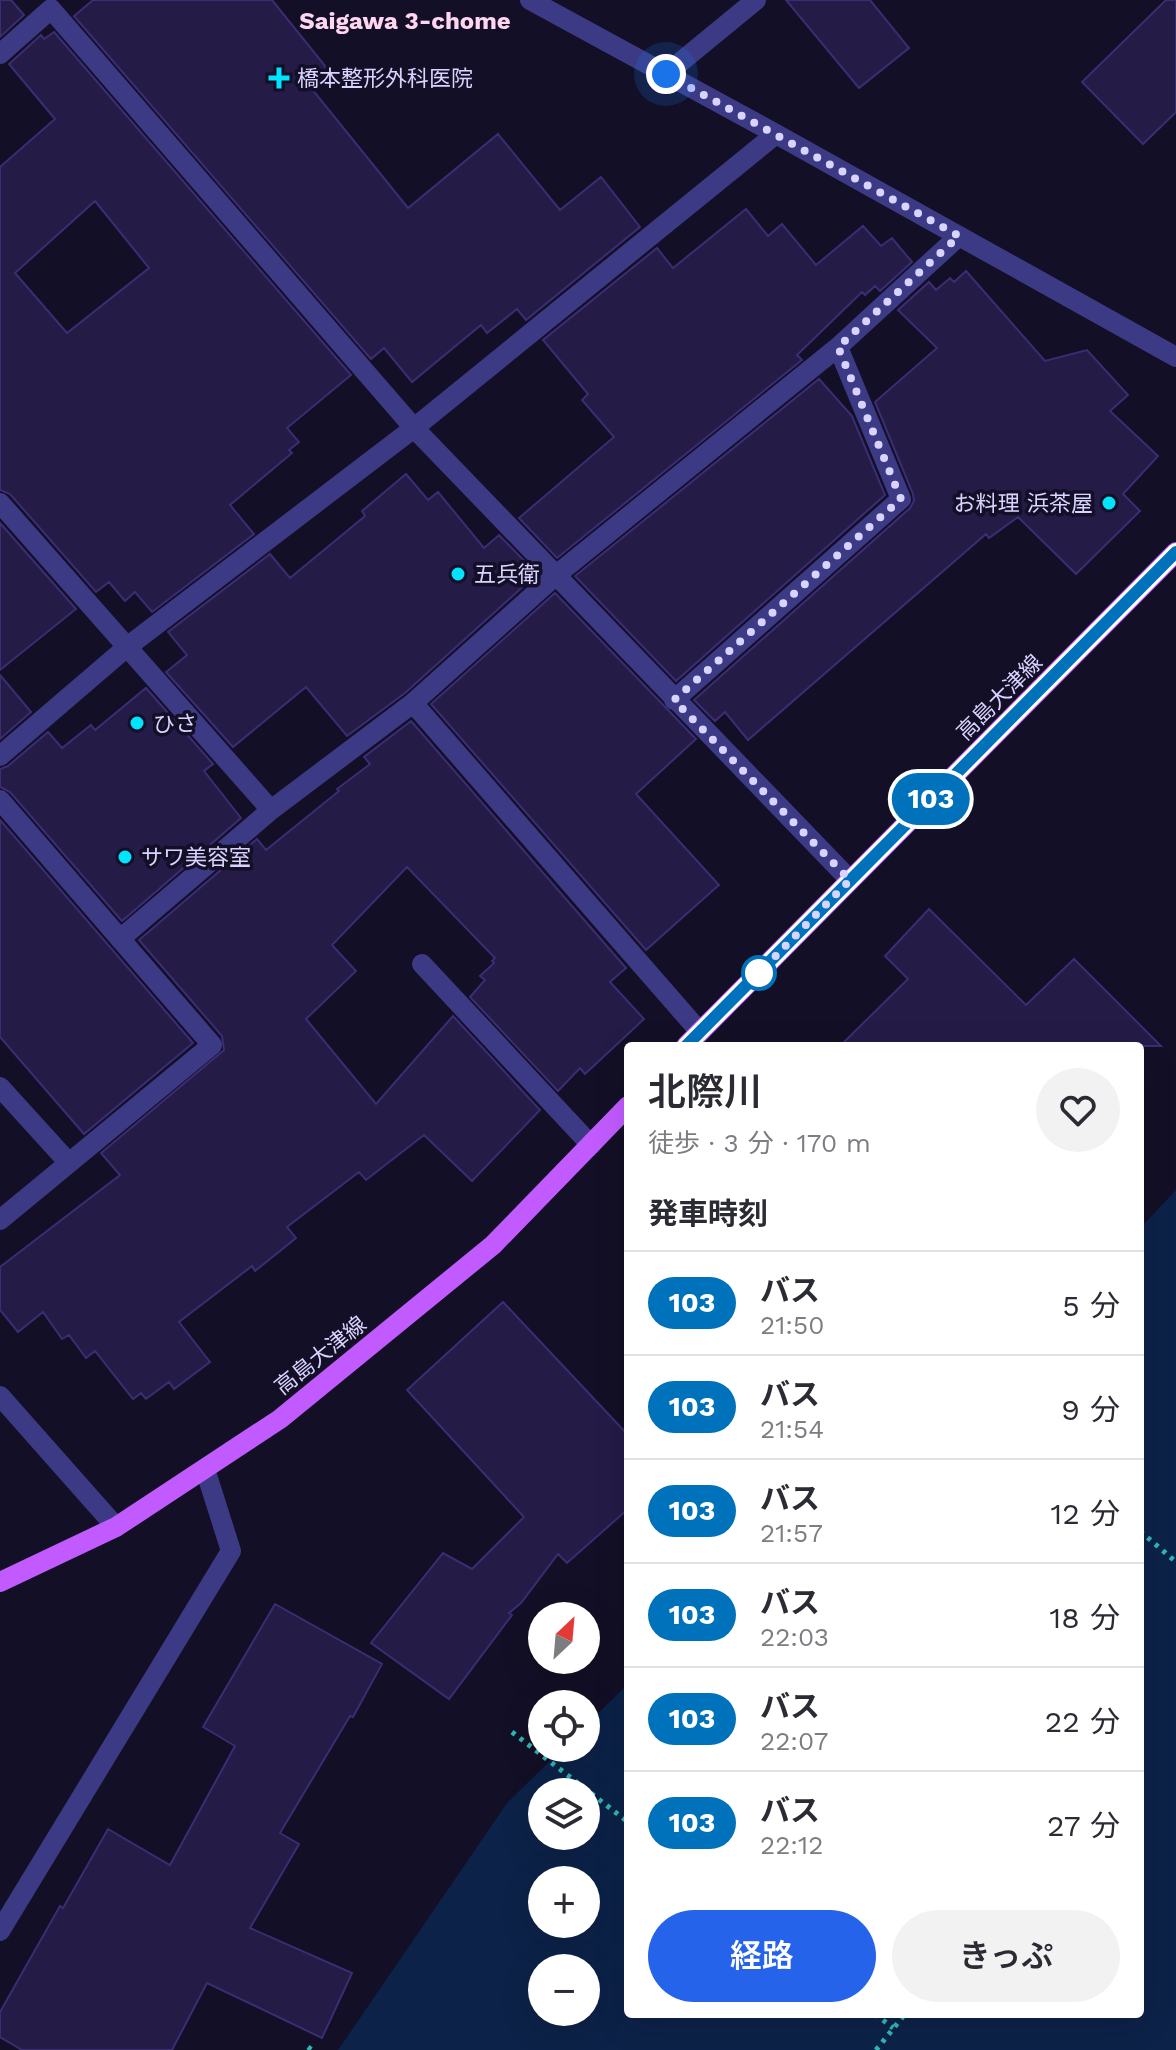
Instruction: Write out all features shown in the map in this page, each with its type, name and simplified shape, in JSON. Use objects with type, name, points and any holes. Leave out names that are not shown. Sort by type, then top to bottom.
[{"type":"main road","name":"高島大津線","points":[[693,1039],[1176,552]]},
{"type":"main road","name":"高島大津線","points":[[0,1582],[116,1527],[280,1419],[493,1245],[624,1110]]},
{"type":"street","points":[[530,0],[1176,357]]},
{"type":"street","points":[[666,74],[756,0]]},
{"type":"street","points":[[0,54],[51,9],[414,428],[850,880]]},
{"type":"street","points":[[0,756],[127,647],[414,428],[776,134]]},
{"type":"street","points":[[120,939],[271,810],[413,703],[555,576],[838,347],[959,236]]},
{"type":"street","points":[[674,700],[901,499],[838,347]]},
{"type":"street","points":[[0,503],[271,810]]},
{"type":"street","points":[[413,703],[693,1039]]},
{"type":"street","points":[[0,800],[212,1045],[0,1220]]},
{"type":"street","points":[[422,964],[591,1145]]},
{"type":"street","points":[[0,1087],[69,1163]]},
{"type":"street","points":[[0,1396],[116,1527]]},
{"type":"street","points":[[0,1931],[231,1551],[205,1469]]},
{"type":"path","points":[[1144,1534],[1176,1562]]},
{"type":"path","points":[[512,1732],[624,1819]]},
{"type":"path","points":[[880,2018],[893,2028]]},
{"type":"path","points":[[876,2050],[902,2018]]},
{"type":"water","points":[[1176,1190],[1176,2050],[338,2050],[507,1803],[528,1782],[528,1850],[600,1850],[600,1778],[532,1778],[549,1762],[600,1762],[600,1711],[624,1688],[624,2018],[1144,2018],[1144,1224]]},
{"type":"building","points":[[0,0],[11,0],[24,15],[0,37]]},
{"type":"building","points":[[93,0],[272,0],[326,67],[307,83],[408,208],[498,134],[560,210],[601,177],[640,227],[526,320],[517,309],[487,333],[481,325],[412,382],[384,348],[371,359],[74,16]]},
{"type":"building","points":[[786,0],[870,0],[909,48],[859,88]]},
{"type":"building","points":[[1166,0],[1176,0],[1176,112],[1143,144],[1082,82]]},
{"type":"building","points":[[54,32],[351,375],[287,428],[299,442],[289,450],[292,453],[230,505],[254,534],[152,612],[135,592],[125,601],[109,582],[96,592],[10,494],[0,490],[0,167],[55,119],[9,64],[41,35],[44,39]],"holes":[[[95,201],[149,268],[67,333],[15,273]]]},
{"type":"building","points":[[746,209],[768,236],[782,224],[816,265],[863,226],[881,246],[892,238],[912,262],[880,291],[875,286],[865,295],[862,292],[797,355],[802,360],[557,558],[519,518],[614,437],[582,400],[588,394],[543,340],[657,248],[673,268]]},
{"type":"building","points":[[966,271],[1045,361],[1087,350],[1128,395],[1110,411],[1158,456],[1123,494],[1140,511],[1076,574],[1018,517],[989,538],[986,534],[748,740],[725,712],[715,721],[694,700],[910,508],[914,501],[913,494],[875,402],[937,348],[898,310],[929,282],[936,290],[950,278],[954,282]]},
{"type":"building","points":[[819,379],[852,416],[885,495],[676,681],[575,576]]},
{"type":"building","points":[[406,474],[428,500],[438,492],[484,548],[499,535],[537,574],[405,693],[347,736],[306,687],[233,747],[166,672],[187,655],[168,632],[270,554],[290,578],[365,516],[362,511]]},
{"type":"building","points":[[0,523],[76,609],[0,670]]},
{"type":"building","points":[[555,593],[696,739],[636,794],[719,885],[646,950],[431,704]]},
{"type":"building","points":[[0,675],[31,712],[0,739]]},
{"type":"building","points":[[146,688],[213,764],[204,771],[241,818],[122,921],[10,792],[0,787],[0,769],[8,766],[48,732],[62,748],[91,725],[95,730]]},
{"type":"building","points":[[411,721],[626,968],[610,982],[644,1019],[585,1074],[580,1068],[558,1091],[470,997],[485,980],[480,976],[494,963],[495,958],[407,867],[332,945],[356,971],[306,1019],[376,1104],[453,1016],[540,1110],[472,1181],[424,1135],[366,1180],[359,1172],[287,1227],[296,1238],[255,1271],[252,1266],[179,1322],[210,1362],[174,1389],[169,1382],[146,1399],[141,1393],[133,1399],[95,1351],[86,1358],[69,1335],[62,1339],[43,1312],[18,1332],[0,1310],[0,1267],[120,1175],[101,1153],[224,1050],[222,1036],[139,940],[257,839],[266,850],[370,764],[364,757]]},
{"type":"building","points":[[0,820],[193,1043],[84,1134],[0,1037]]},
{"type":"building","points":[[929,909],[1026,1005],[1074,959],[1161,1046],[1144,1046],[1144,1042],[844,1042],[908,979],[885,956]]},
{"type":"building","points":[[503,1302],[624,1431],[624,1513],[567,1563],[558,1554],[521,1603],[509,1613],[512,1615],[449,1699],[371,1643],[443,1553],[472,1569],[524,1517],[407,1390]]},
{"type":"building","points":[[275,1604],[382,1664],[353,1717],[350,1716],[280,1833],[299,1844],[250,1928],[352,1973],[322,2038],[207,1983],[172,2050],[22,2050],[0,2037],[0,2012],[108,1829],[170,1865],[235,1746],[203,1727]]},
{"type":"bus line","name":"103","points":[[690,1042],[1176,552]]},
{"type":"place","name":"橋本整形外科医院","points":[[279,78]]},
{"type":"place","name":"お料理 浜茶屋","points":[[1109,503]]},
{"type":"place","name":"五兵衛","points":[[458,574]]},
{"type":"place","name":"ひさ","points":[[137,723]]},
{"type":"place","name":"サワ美容室","points":[[125,857]]},
{"type":"district","name":"Saigawa 3-chome","points":[[405,21]]},
{"type":"route","points":[[666,74],[959,236],[838,347],[901,499],[674,700],[850,880],[759,973]]}]
